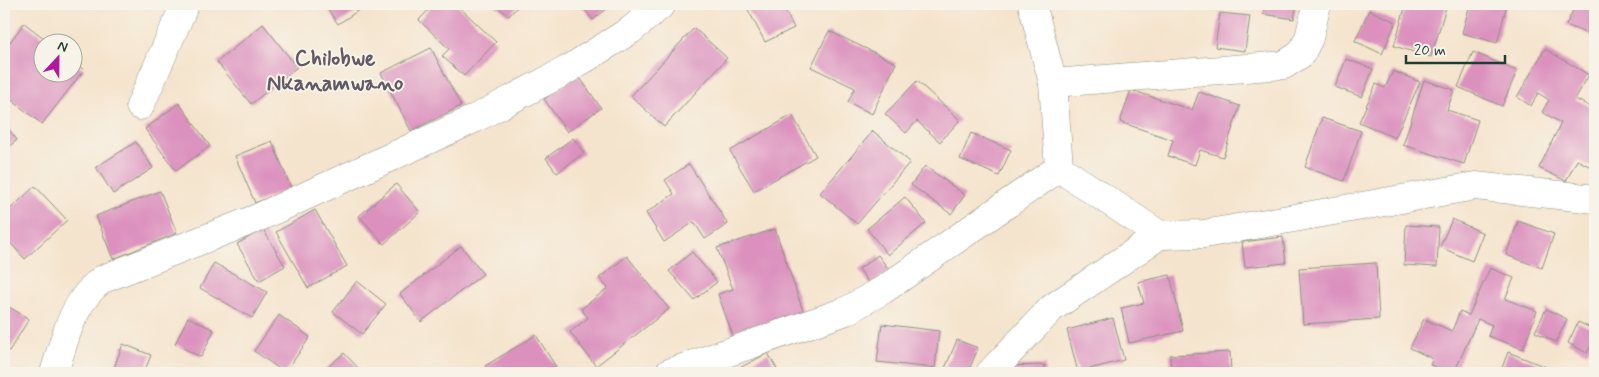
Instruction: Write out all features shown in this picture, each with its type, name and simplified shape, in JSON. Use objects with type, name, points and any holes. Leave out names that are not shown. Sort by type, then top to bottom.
[{"type":"street","points":[[140,106],[185,4]]},
{"type":"street","points":[[54,373],[68,328],[80,302],[90,289],[103,279],[255,219],[474,119],[568,70],[631,30],[662,4]]},
{"type":"street","points":[[1032,4],[1053,83],[1059,168]]},
{"type":"street","points":[[1053,83],[1284,65],[1301,54],[1309,38],[1318,4]]},
{"type":"street","points":[[1059,168],[1160,235]]},
{"type":"street","points":[[669,373],[846,310],[883,290],[1059,168]]},
{"type":"street","points":[[990,373],[1052,308],[1160,235],[1204,234],[1475,186],[1595,199]]},
{"type":"building","points":[[324,4],[368,4],[338,24]]},
{"type":"building","points":[[434,4],[456,4],[496,42],[464,76],[442,56],[449,49],[419,20]]},
{"type":"building","points":[[494,4],[520,4],[509,16]]},
{"type":"building","points":[[580,4],[613,4],[593,20]]},
{"type":"building","points":[[745,4],[782,4],[794,28],[765,42]]},
{"type":"building","points":[[1265,4],[1297,4],[1294,19],[1263,14]]},
{"type":"building","points":[[1406,4],[1447,4],[1431,57],[1394,46]]},
{"type":"building","points":[[1470,4],[1507,4],[1497,43],[1462,33]]},
{"type":"building","points":[[1576,4],[1595,4],[1595,37],[1566,25]]},
{"type":"building","points":[[1369,10],[1396,22],[1382,54],[1355,41]]},
{"type":"building","points":[[1220,13],[1250,16],[1245,51],[1215,47]]},
{"type":"building","points":[[24,23],[36,32],[32,32],[32,82],[75,82],[42,124],[4,94],[4,50]]},
{"type":"building","points":[[263,24],[297,67],[251,104],[217,62]]},
{"type":"building","points":[[694,28],[727,58],[664,127],[631,96]]},
{"type":"building","points":[[829,31],[896,63],[872,114],[848,102],[855,88],[811,67]]},
{"type":"building","points":[[431,48],[461,106],[411,131],[381,73]]},
{"type":"building","points":[[1545,49],[1589,75],[1575,99],[1595,109],[1595,133],[1590,144],[1595,147],[1595,169],[1577,160],[1566,181],[1539,168],[1561,123],[1542,112],[1549,100],[1538,93],[1531,106],[1517,97]]},
{"type":"building","points":[[1473,52],[1517,71],[1502,106],[1458,87]]},
{"type":"building","points":[[1346,59],[1373,69],[1362,97],[1335,87]]},
{"type":"building","points":[[1393,71],[1420,82],[1395,138],[1359,122],[1376,84],[1385,88]]},
{"type":"building","points":[[578,75],[601,108],[567,132],[544,99]]},
{"type":"building","points":[[1424,80],[1454,90],[1447,110],[1478,120],[1464,164],[1403,145]]},
{"type":"building","points":[[917,81],[960,120],[940,142],[917,121],[906,133],[885,114]]},
{"type":"building","points":[[1131,90],[1192,110],[1199,92],[1240,106],[1223,157],[1200,150],[1195,165],[1168,156],[1173,140],[1120,122]]},
{"type":"building","points":[[179,103],[210,146],[176,171],[145,129]]},
{"type":"building","points":[[792,115],[816,156],[754,191],[730,151]]},
{"type":"building","points":[[1322,118],[1361,131],[1344,181],[1305,167]]},
{"type":"building","points":[[4,123],[17,140],[4,151]]},
{"type":"building","points":[[873,131],[910,162],[857,224],[820,193]]},
{"type":"building","points":[[971,133],[1011,150],[999,176],[960,159]]},
{"type":"building","points":[[573,138],[584,153],[557,173],[546,158]]},
{"type":"building","points":[[272,141],[291,188],[255,203],[235,156]]},
{"type":"building","points":[[136,142],[153,168],[113,194],[96,167]]},
{"type":"building","points":[[689,164],[728,224],[705,239],[694,222],[664,242],[646,213],[674,194],[665,180]]},
{"type":"building","points":[[925,166],[965,195],[951,214],[911,185]]},
{"type":"building","points":[[396,184],[420,212],[384,244],[359,216]]},
{"type":"building","points":[[35,186],[67,220],[25,259],[4,236],[4,215]]},
{"type":"building","points":[[160,191],[177,233],[113,259],[96,216]]},
{"type":"building","points":[[905,197],[926,223],[888,255],[867,229]]},
{"type":"building","points":[[315,210],[347,266],[308,288],[276,232]]},
{"type":"building","points":[[1452,219],[1483,233],[1472,261],[1440,247]]},
{"type":"building","points":[[1518,221],[1554,234],[1542,268],[1506,255]]},
{"type":"building","points":[[1406,225],[1439,227],[1437,267],[1404,265]]},
{"type":"building","points":[[263,229],[285,266],[259,281],[237,244]]},
{"type":"building","points":[[775,229],[803,311],[733,336],[718,294],[733,289],[717,248]]},
{"type":"building","points":[[1283,237],[1286,263],[1245,267],[1242,242]]},
{"type":"building","points":[[461,246],[483,274],[421,322],[400,294]]},
{"type":"building","points":[[692,252],[717,282],[694,300],[669,271]]},
{"type":"building","points":[[878,255],[890,271],[870,285],[859,269]]},
{"type":"building","points":[[627,256],[669,309],[596,366],[570,332],[588,318],[581,309],[608,288],[599,278]]},
{"type":"building","points":[[214,263],[267,292],[252,318],[200,288]]},
{"type":"building","points":[[1376,263],[1379,319],[1303,324],[1299,268]]},
{"type":"building","points":[[1490,268],[1514,278],[1505,299],[1537,311],[1523,349],[1488,336],[1492,325],[1478,319],[1454,373],[1430,365],[1433,359],[1410,348],[1424,319],[1452,331],[1460,311],[1469,315]]},
{"type":"building","points":[[1170,275],[1183,331],[1129,343],[1121,308],[1144,303],[1138,282]]},
{"type":"building","points":[[357,281],[386,304],[362,334],[333,312]]},
{"type":"building","points":[[9,307],[29,319],[9,351],[4,348],[4,315]]},
{"type":"building","points":[[1546,309],[1567,319],[1556,342],[1535,332]]},
{"type":"building","points":[[279,315],[310,337],[285,373],[254,351]]},
{"type":"building","points":[[188,317],[214,330],[201,357],[175,344]]},
{"type":"building","points":[[1113,318],[1124,360],[1078,372],[1067,330]]},
{"type":"building","points":[[1578,322],[1595,330],[1595,337],[1587,353],[1568,343]]},
{"type":"building","points":[[882,324],[939,331],[935,368],[877,362]]},
{"type":"building","points":[[536,335],[556,367],[545,373],[489,373],[485,366]]},
{"type":"building","points":[[957,340],[978,348],[968,373],[943,373]]},
{"type":"building","points":[[123,344],[151,355],[144,373],[112,373]]},
{"type":"building","points":[[1230,352],[1231,373],[1171,373],[1170,355]]},
{"type":"building","points":[[1508,352],[1546,367],[1544,373],[1500,373]]},
{"type":"building","points":[[344,353],[363,373],[321,373]]},
{"type":"building","points":[[768,353],[779,373],[732,373],[732,372]]},
{"type":"building","points":[[1045,365],[1045,373],[996,373],[996,366]]},
{"type":"building","points":[[190,368],[202,373],[188,373]]},
{"type":"district","name":"Chilobwe Nkanamwano","points":[[335,72]]}]
